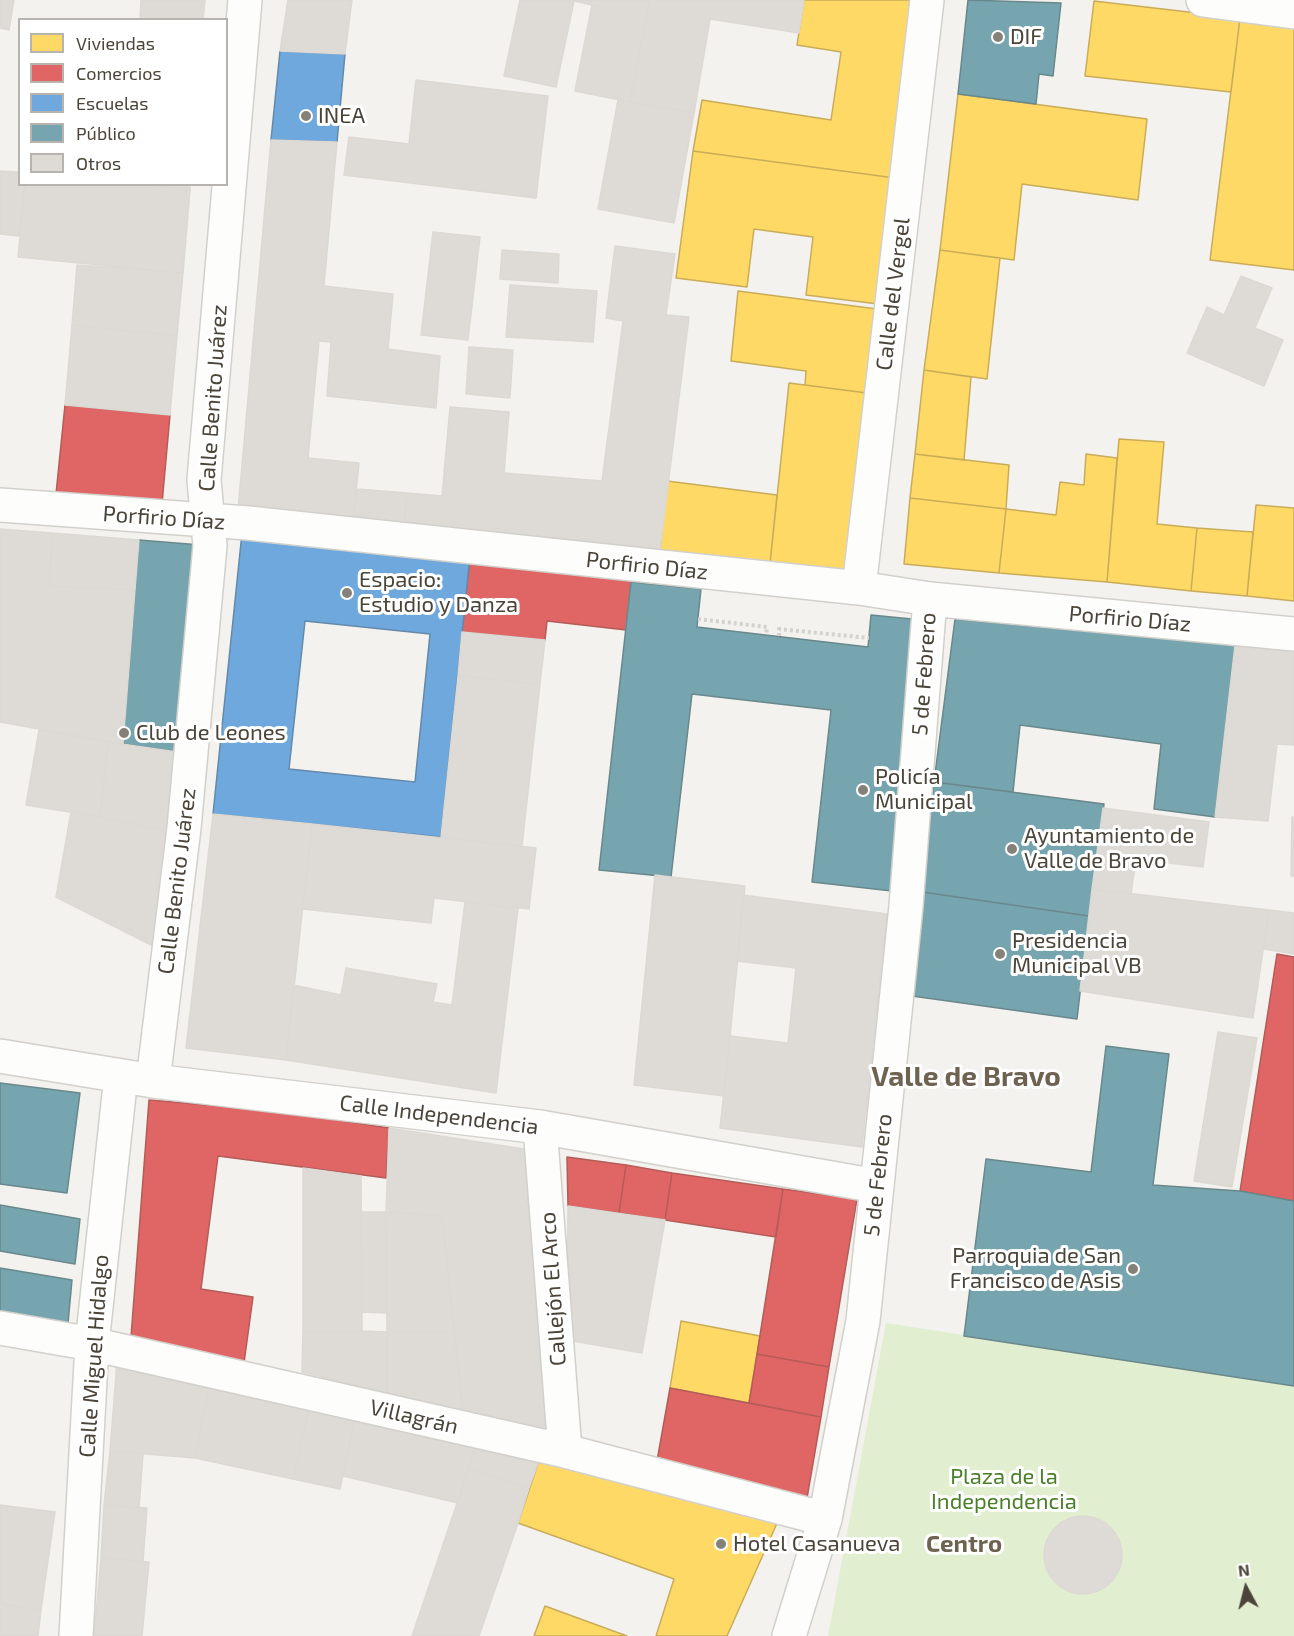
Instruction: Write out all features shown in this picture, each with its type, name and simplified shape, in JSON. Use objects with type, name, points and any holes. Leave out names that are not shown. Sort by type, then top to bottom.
[{"type":"street","name":"Calle Benito Juárez","points":[[153,1081],[184,828],[210,546],[204,480],[245,0]]},
{"type":"street","name":"Calle del Vergel","points":[[859,588],[927,0]]},
{"type":"street","points":[[1203,0],[1294,12]]},
{"type":"street","name":"Porfirio Díaz","points":[[0,505],[207,522],[248,523],[859,588],[930,599],[1294,634]]},
{"type":"street","name":"5 de Febrero","points":[[789,1636],[825,1519],[863,1321],[906,906],[930,599]]},
{"type":"street","name":"Calle Independencia","points":[[0,1056],[153,1081],[540,1127],[877,1186]]},
{"type":"street","name":"Calle Miguel Hidalgo","points":[[76,1636],[92,1344],[121,1076]]},
{"type":"street","name":"Callejón El Arco","points":[[540,1127],[565,1451]]},
{"type":"street","name":"Villagrán","points":[[0,1328],[92,1344],[565,1451],[825,1519]]},
{"type":"path","points":[[698,619],[767,627],[766,635]]},
{"type":"path","points":[[779,636],[779,629],[869,638]]},
{"type":"green space","name":"Plaza de la Independencia","points":[[886,1323],[1294,1386],[1294,1636],[828,1636]]},
{"type":"building: Viviendas","points":[[804,0],[920,0],[895,178],[693,151],[702,100],[831,120],[841,52],[797,45]]},
{"type":"building: Viviendas","points":[[1094,1],[1240,18],[1231,92],[1085,76]]},
{"type":"building: Viviendas","points":[[1240,18],[1294,24],[1294,270],[1210,260]]},
{"type":"building: Viviendas","points":[[958,94],[1147,119],[1138,200],[1022,184],[1014,260],[940,250]]},
{"type":"building: Viviendas","points":[[693,151],[895,178],[878,304],[806,295],[813,237],[754,229],[747,287],[676,278]]},
{"type":"building: Viviendas","points":[[940,250],[1000,258],[987,379],[924,370]]},
{"type":"building: Viviendas","points":[[738,291],[877,309],[867,393],[805,385],[806,371],[731,361]]},
{"type":"building: Viviendas","points":[[924,370],[971,377],[964,460],[915,454]]},
{"type":"building: Viviendas","points":[[789,383],[867,393],[849,570],[770,564]]},
{"type":"building: Viviendas","points":[[1119,439],[1164,442],[1157,524],[1197,528],[1191,591],[1107,582]]},
{"type":"building: Viviendas","points":[[915,454],[1009,465],[1006,509],[910,498]]},
{"type":"building: Viviendas","points":[[1086,454],[1117,458],[1107,582],[999,573],[1006,509],[1056,515],[1060,482],[1084,485]]},
{"type":"building: Viviendas","points":[[667,481],[777,495],[770,564],[660,550]]},
{"type":"building: Viviendas","points":[[910,498],[1006,509],[999,573],[904,564]]},
{"type":"building: Viviendas","points":[[1256,505],[1294,508],[1294,601],[1247,596]]},
{"type":"building: Viviendas","points":[[1197,528],[1253,532],[1247,596],[1191,591]]},
{"type":"building: Viviendas","points":[[681,1321],[760,1336],[749,1403],[670,1388]]},
{"type":"building: Viviendas","points":[[541,1455],[778,1521],[727,1636],[656,1636],[674,1579],[518,1523]]},
{"type":"building: Viviendas","points":[[545,1606],[627,1636],[534,1636]]},
{"type":"building: Comercios","points":[[65,405],[170,415],[162,504],[56,494]]},
{"type":"building: Comercios","points":[[470,556],[632,574],[626,630],[547,621],[545,640],[462,632]]},
{"type":"building: Comercios","points":[[1277,954],[1294,957],[1294,1201],[1240,1191]]},
{"type":"building: Comercios","points":[[149,1100],[278,1111],[389,1128],[386,1178],[218,1156],[201,1289],[253,1297],[244,1363],[131,1337]]},
{"type":"building: Comercios","points":[[567,1157],[626,1165],[619,1213],[568,1206]]},
{"type":"building: Comercios","points":[[626,1165],[672,1173],[665,1220],[619,1213]]},
{"type":"building: Comercios","points":[[672,1173],[783,1189],[776,1237],[665,1220]]},
{"type":"building: Comercios","points":[[783,1189],[857,1199],[829,1367],[757,1354]]},
{"type":"building: Comercios","points":[[757,1354],[829,1367],[821,1417],[749,1403]]},
{"type":"building: Comercios","points":[[670,1388],[821,1417],[807,1498],[657,1461]]},
{"type":"building: Escuelas","name":"INEA","points":[[280,51],[345,54],[337,142],[271,140]]},
{"type":"building: Escuelas","points":[[242,533],[470,556],[441,837],[213,814]],"holes":[[[305,621],[430,634],[415,782],[289,769]]]},
{"type":"building: Público","points":[[968,0],[1061,3],[1053,76],[1039,74],[1036,104],[958,94]]},
{"type":"building: Público","points":[[139,540],[201,545],[184,753],[123,744]]},
{"type":"building: Público","name":"Policía Municipal","points":[[631,582],[701,589],[697,627],[868,647],[871,615],[922,620],[892,891],[812,882],[831,710],[692,694],[671,877],[599,870]]},
{"type":"building: Público","points":[[955,619],[1235,645],[1215,817],[1154,809],[1161,744],[1020,725],[1013,792],[934,782]]},
{"type":"building: Público","name":"Ayuntamiento de Valle de Bravo","points":[[934,782],[1104,804],[1089,916],[922,892]]},
{"type":"building: Público","name":"Presidencia Municipal VB","points":[[922,892],[1089,916],[1077,1019],[912,996]]},
{"type":"building: Público","name":"Parroquia de San Francisco de Asis","points":[[1106,1046],[1169,1054],[1153,1185],[1240,1191],[1294,1201],[1294,1386],[964,1336],[986,1159],[1091,1172]]},
{"type":"building: Público","points":[[0,1083],[80,1093],[67,1193],[0,1184]]},
{"type":"building: Público","points":[[0,1205],[80,1219],[75,1264],[0,1251]]},
{"type":"building: Público","points":[[0,1268],[72,1280],[68,1323],[0,1311]]},
{"type":"building: Otros","points":[[0,0],[14,0],[9,30],[0,28]]},
{"type":"building: Otros","points":[[141,0],[205,0],[203,18],[140,18]]},
{"type":"building: Otros","points":[[288,0],[352,0],[345,54],[280,51]]},
{"type":"building: Otros","points":[[520,0],[650,0],[630,102],[575,91],[592,5],[574,1],[556,87],[504,76]]},
{"type":"building: Otros","points":[[650,0],[804,0],[799,33],[710,19],[694,113],[630,102]]},
{"type":"building: Otros","points":[[416,80],[548,96],[536,198],[344,175],[349,137],[409,144]]},
{"type":"building: Otros","points":[[618,100],[694,113],[674,223],[598,209]]},
{"type":"building: Otros","points":[[271,140],[337,142],[324,286],[393,294],[388,349],[440,356],[436,408],[327,396],[331,342],[319,341],[308,458],[359,463],[353,521],[238,510]]},
{"type":"building: Otros","points":[[0,171],[18,172],[18,186],[25,186],[19,236],[0,234]]},
{"type":"building: Otros","points":[[25,186],[154,186],[190,190],[183,273],[18,257]]},
{"type":"building: Otros","points":[[154,186],[190,186],[190,190]]},
{"type":"building: Otros","points":[[433,232],[480,237],[468,340],[421,335]]},
{"type":"building: Otros","points":[[615,246],[675,254],[666,315],[689,317],[660,550],[404,526],[407,493],[442,496],[450,407],[509,412],[504,473],[602,481],[623,321],[606,318]]},
{"type":"building: Otros","points":[[502,250],[559,254],[558,283],[500,279]]},
{"type":"building: Otros","points":[[77,265],[183,273],[177,336],[72,325]]},
{"type":"building: Otros","points":[[1241,276],[1272,288],[1255,328],[1283,340],[1264,386],[1187,353],[1207,307],[1224,315]]},
{"type":"building: Otros","points":[[510,285],[597,291],[593,342],[506,337]]},
{"type":"building: Otros","points":[[72,325],[177,336],[170,415],[65,405]]},
{"type":"building: Otros","points":[[469,347],[513,350],[510,398],[466,394]]},
{"type":"building: Otros","points":[[357,489],[407,493],[404,526],[353,521]]},
{"type":"building: Otros","points":[[0,529],[52,533],[49,586],[135,590],[123,744],[0,722]]},
{"type":"building: Otros","points":[[52,533],[139,540],[135,590],[49,586]]},
{"type":"building: Otros","points":[[462,632],[545,640],[540,684],[458,676]]},
{"type":"building: Otros","points":[[1235,645],[1294,651],[1294,745],[1277,744],[1268,821],[1215,817]]},
{"type":"building: Otros","points":[[458,676],[540,684],[522,846],[441,837]]},
{"type":"building: Otros","points":[[39,730],[108,742],[100,817],[26,805]]},
{"type":"building: Otros","points":[[108,742],[184,753],[176,833],[100,817]]},
{"type":"building: Otros","points":[[1103,808],[1209,822],[1203,867],[1136,859],[1131,894],[1092,889]]},
{"type":"building: Otros","points":[[71,812],[176,833],[163,951],[56,897]]},
{"type":"building: Otros","points":[[213,814],[312,824],[286,1060],[186,1048]]},
{"type":"building: Otros","points":[[1292,817],[1294,817],[1294,876],[1291,876]]},
{"type":"building: Otros","points":[[312,824],[536,848],[529,909],[434,898],[431,923],[303,909]]},
{"type":"building: Otros","points":[[655,875],[745,886],[724,1096],[634,1085]]},
{"type":"building: Otros","points":[[1092,889],[1269,910],[1253,1018],[1080,991]]},
{"type":"building: Otros","points":[[743,895],[887,914],[862,1147],[720,1128],[730,1036],[788,1043],[796,968],[737,961]]},
{"type":"building: Otros","points":[[465,902],[518,908],[496,1093],[286,1060],[293,985],[341,995],[346,968],[437,984],[433,1002],[452,1005]]},
{"type":"building: Otros","points":[[1269,910],[1294,913],[1294,954],[1264,949]]},
{"type":"building: Otros","points":[[1218,1032],[1257,1038],[1232,1187],[1194,1181]]},
{"type":"building: Otros","points":[[389,1128],[524,1149],[549,1434],[463,1412],[442,1216],[386,1212]]},
{"type":"building: Otros","points":[[303,1168],[361,1176],[362,1331],[303,1332]]},
{"type":"building: Otros","points":[[568,1206],[665,1220],[642,1353],[567,1340]]},
{"type":"building: Otros","points":[[361,1212],[386,1212],[386,1313],[362,1312]]},
{"type":"building: Otros","points":[[386,1212],[442,1216],[454,1331],[387,1332]]},
{"type":"building: Otros","points":[[454,1331],[463,1412],[387,1393],[387,1332]]},
{"type":"building: Otros","points":[[303,1332],[387,1332],[387,1393],[302,1372]]},
{"type":"building: Otros","points":[[117,1362],[210,1383],[195,1458],[110,1451]]},
{"type":"building: Otros","points":[[210,1383],[310,1404],[293,1479],[195,1458]]},
{"type":"building: Otros","points":[[310,1404],[356,1414],[340,1489],[293,1479]]},
{"type":"building: Otros","points":[[356,1414],[477,1441],[458,1503],[343,1476]]},
{"type":"building: Otros","points":[[477,1441],[541,1455],[529,1488],[469,1468]]},
{"type":"building: Otros","points":[[110,1451],[143,1454],[139,1508],[104,1505]]},
{"type":"building: Otros","points":[[469,1468],[529,1488],[518,1523],[479,1636],[412,1636]]},
{"type":"building: Otros","points":[[0,1505],[55,1512],[41,1610],[0,1604]]},
{"type":"building: Otros","points":[[104,1505],[147,1508],[143,1561],[101,1558]]},
{"type":"building: Otros","points":[[1083,1516],[1098,1519],[1111,1527],[1119,1540],[1122,1555],[1119,1570],[1111,1583],[1098,1591],[1083,1594],[1068,1591],[1055,1583],[1047,1570],[1044,1555],[1047,1540],[1055,1527],[1068,1519]]},
{"type":"building: Otros","points":[[101,1558],[149,1562],[142,1636],[94,1636]]},
{"type":"building: Otros","points":[[1,1604],[41,1610],[38,1636],[0,1636]]},
{"type":"place","name":"DIF","points":[[998,37]]},
{"type":"place","name":"INEA","points":[[306,116]]},
{"type":"place","name":"Espacio: Estudio y Danza","points":[[347,593]]},
{"type":"place","name":"Club de Leones","points":[[124,733]]},
{"type":"place","name":"Policía Municipal","points":[[863,790]]},
{"type":"place","name":"Ayuntamiento de Valle de Bravo","points":[[1012,849]]},
{"type":"place","name":"Presidencia Municipal VB","points":[[1000,954]]},
{"type":"place","name":"Parroquia de San Francisco de Asis","points":[[1133,1269]]},
{"type":"place","name":"Hotel Casanueva","points":[[721,1544]]},
{"type":"district","name":"Valle de Bravo","points":[[966,1077]]},
{"type":"district","name":"Centro","points":[[964,1544]]}]
